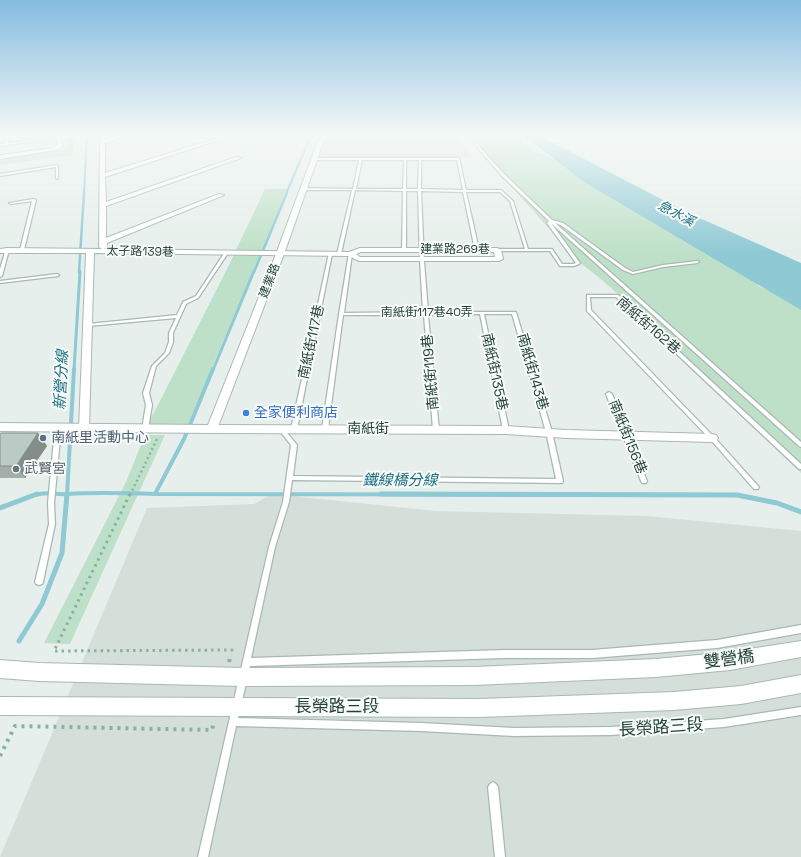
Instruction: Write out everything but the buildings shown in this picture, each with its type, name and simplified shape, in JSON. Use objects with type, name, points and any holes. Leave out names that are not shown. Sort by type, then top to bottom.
[{"type":"street","points":[[102,252],[103,173]]},
{"type":"street","points":[[103,176],[112,173]]},
{"type":"street","points":[[103,205],[195,173]]},
{"type":"street","name":"建業路","points":[[212,429],[280,254],[309,173]]},
{"type":"street","points":[[103,242],[221,195]]},
{"type":"street","name":"建業路269巷","points":[[280,254],[350,254],[360,250],[497,250],[499,259],[359,259],[350,254]]},
{"type":"street","name":"太子路139巷","points":[[4,251],[280,254]]},
{"type":"street","points":[[84,428],[88,325],[86,252]]},
{"type":"street","name":"南紙街","points":[[0,427],[506,430],[566,434],[712,438]]},
{"type":"street","name":"雙營橋","points":[[656,668],[730,661],[801,649]]},
{"type":"street","name":"長榮路三段","points":[[0,669],[39,672],[245,669],[474,676],[656,668]]},
{"type":"street","name":"長榮路三段","points":[[0,706],[234,714],[480,708],[674,700],[741,695],[801,684]]},
{"type":"lane","points":[[0,175],[13,173]]},
{"type":"lane","points":[[57,173],[57,178]]},
{"type":"lane","points":[[339,254],[358,173]]},
{"type":"lane","points":[[404,250],[405,173]]},
{"type":"lane","name":"南紙街119巷","points":[[420,173],[425,313],[436,430]]},
{"type":"lane","points":[[461,173],[477,250]]},
{"type":"lane","points":[[501,173],[551,221],[801,445]]},
{"type":"lane","points":[[304,189],[502,190],[511,200],[528,250]]},
{"type":"lane","points":[[11,203],[34,200],[22,250]]},
{"type":"lane","points":[[497,250],[551,250],[561,265],[574,265],[578,263],[549,224],[551,221]]},
{"type":"lane","points":[[551,221],[562,224],[624,269],[633,273],[663,266],[696,262]]},
{"type":"lane","points":[[0,276],[4,251]]},
{"type":"lane","points":[[145,429],[149,405],[146,393],[154,366],[167,353],[171,342],[171,333],[184,303],[197,297],[226,253]]},
{"type":"lane","name":"南紙街117巷","points":[[294,429],[330,254]]},
{"type":"lane","name":"南紙街117巷","points":[[325,429],[350,254]]},
{"type":"lane","points":[[0,282],[57,275]]},
{"type":"lane","name":"南紙街162巷","points":[[756,487],[712,438],[589,310],[588,296],[617,296],[801,467]]},
{"type":"lane","name":"南紙街135巷","points":[[482,313],[506,430]]},
{"type":"lane","name":"南紙街117巷40弄","points":[[341,314],[514,313]]},
{"type":"lane","name":"南紙街143巷","points":[[289,478],[560,481],[549,432],[514,313]]},
{"type":"lane","points":[[88,325],[178,316]]},
{"type":"lane","name":"南紙街156巷","points":[[609,394],[644,481]]},
{"type":"lane","points":[[39,582],[52,524],[51,503],[58,428]]},
{"type":"lane","points":[[202,857],[272,547],[286,502],[294,445],[281,429]]},
{"type":"lane","name":"長榮路三段","points":[[245,669],[504,654],[592,654],[717,644],[801,629]]},
{"type":"lane","name":"長榮路三段","points":[[234,714],[514,732],[611,732],[724,723],[801,711]]},
{"type":"lane","points":[[493,787],[500,857]]},
{"type":"path","points":[[127,501],[161,429]]},
{"type":"shaded area","points":[[272,494],[436,511],[647,516],[801,531],[801,857],[0,857],[147,508],[254,504]]},
{"type":"green space","points":[[499,173],[584,173],[751,270],[758,286],[801,304],[801,473],[654,326],[602,280],[579,262]]},
{"type":"green space","points":[[265,189],[288,189],[187,426],[146,427],[227,269]]},
{"type":"green space","points":[[145,435],[165,435],[70,644],[44,643],[126,482]]},
{"type":"water","name":"急水溪","points":[[572,173],[611,173],[686,212],[801,263],[801,310],[584,182]]},
{"type":"waterway","name":"新營分線","points":[[84,194],[85,173]]},
{"type":"waterway","points":[[286,194],[295,173]]},
{"type":"waterway","name":"新營分線","points":[[79,272],[84,193]]},
{"type":"waterway","points":[[254,272],[287,193]]},
{"type":"waterway","name":"新營分線","points":[[74,370],[80,271]]},
{"type":"waterway","points":[[213,370],[254,271]]},
{"type":"waterway","name":"新營分線","points":[[67,494],[74,369]]},
{"type":"waterway","points":[[155,494],[184,439],[213,369]]},
{"type":"waterway","name":"鐵線橋分線","points":[[35,495],[44,493],[67,494]]},
{"type":"waterway","name":"鐵線橋分線","points":[[0,508],[37,494]]},
{"type":"waterway","name":"新營分線","points":[[19,641],[42,604],[62,553],[67,494]]},
{"type":"waterway","name":"鐵線橋分線","points":[[67,494],[155,494]]},
{"type":"waterway","name":"鐵線橋分線","points":[[155,494],[734,495]]},
{"type":"waterway","name":"鐵線橋分線","points":[[381,494],[734,495]]},
{"type":"waterway","name":"鐵線橋分線","points":[[734,495],[739,495]]},
{"type":"waterway","name":"鐵線橋分線","points":[[734,495],[777,503],[801,512]]},
{"type":"place","name":"全家便利商店","points":[[246,413]]},
{"type":"place","name":"南紙里活動中心","points":[[43,438]]},
{"type":"place","name":"武賢宮","points":[[16,469]]}]
